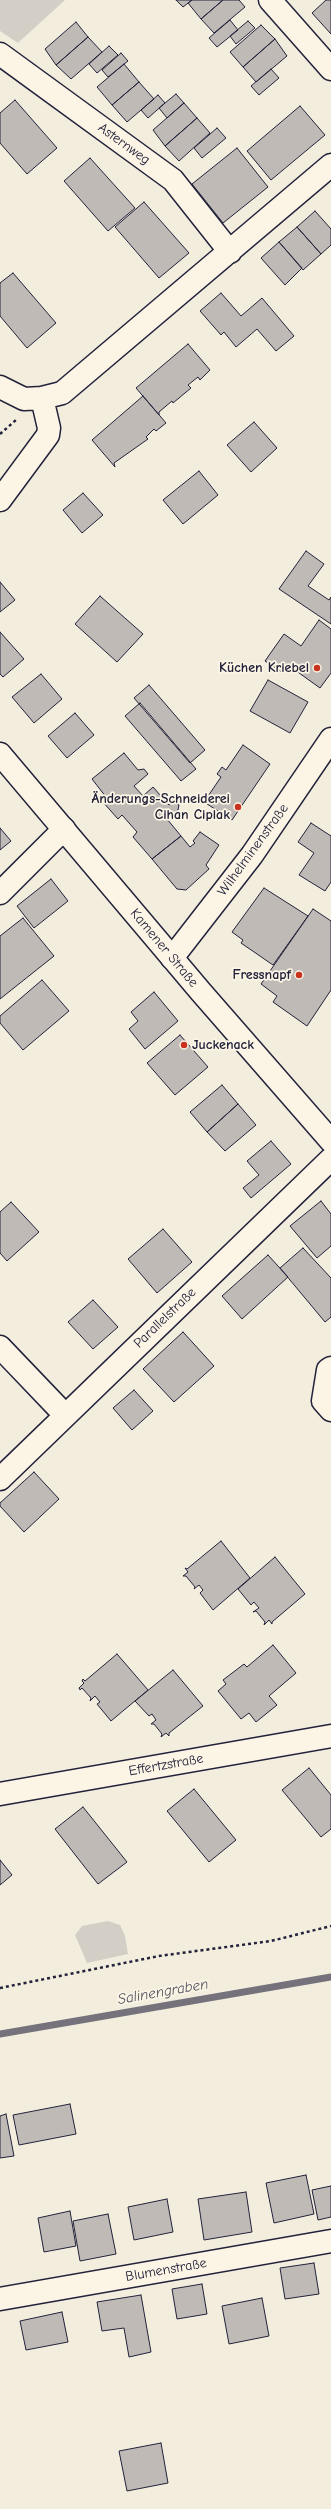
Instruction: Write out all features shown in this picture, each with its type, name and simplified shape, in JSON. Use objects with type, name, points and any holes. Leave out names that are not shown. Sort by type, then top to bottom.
[{"type":"street","points":[[270,0],[331,69]]},
{"type":"street","name":"Asternweg","points":[[0,54],[173,180],[230,252]]},
{"type":"street","points":[[0,387],[24,398],[42,398],[62,393],[331,165]]},
{"type":"street","points":[[0,500],[48,434],[49,428],[42,398]]},
{"type":"street","name":"Wilhelminenstraße","points":[[172,958],[252,856],[331,739]]},
{"type":"street","name":"Kamener Straße","points":[[0,754],[172,958],[331,1141]]},
{"type":"street","points":[[0,893],[64,829]]},
{"type":"street","name":"Parallelstraße","points":[[0,1479],[331,1160]]},
{"type":"street","points":[[0,1347],[65,1415]]},
{"type":"street","points":[[331,1368],[328,1370],[323,1401],[331,1410]]},
{"type":"street","name":"Effertzstraße","points":[[0,1794],[331,1736]]},
{"type":"street","name":"Blumenstraße","points":[[0,2299],[331,2241]]},
{"type":"path","points":[[0,1988],[159,1956],[271,1941],[331,1926]]},
{"type":"shaded area","points":[[0,0],[65,0],[18,43],[0,31]]},
{"type":"shaded area","points":[[108,1921],[120,1925],[125,1936],[128,1954],[87,1963],[75,1935],[82,1926]]},
{"type":"building","points":[[176,0],[192,0],[183,7]]},
{"type":"building","points":[[192,0],[223,0],[201,19],[188,3]]},
{"type":"building","points":[[223,0],[239,0],[245,7],[214,33],[201,19]]},
{"type":"building","points":[[326,0],[331,0],[331,34],[312,13]]},
{"type":"building","points":[[230,20],[238,30],[217,47],[209,38]]},
{"type":"building","points":[[248,21],[255,28],[236,44],[230,36]]},
{"type":"building","points":[[76,22],[88,37],[56,65],[45,49]]},
{"type":"building","points":[[261,25],[275,39],[243,67],[230,52]]},
{"type":"building","points":[[88,37],[102,52],[71,79],[56,65]]},
{"type":"building","points":[[275,39],[287,56],[256,82],[243,67]]},
{"type":"building","points":[[109,46],[118,55],[97,73],[89,64]]},
{"type":"building","points":[[121,53],[128,61],[108,77],[102,70]]},
{"type":"building","points":[[124,64],[139,82],[112,105],[97,87]]},
{"type":"building","points":[[271,69],[279,78],[259,95],[251,86]]},
{"type":"building","points":[[139,82],[154,99],[127,122],[112,105]]},
{"type":"building","points":[[176,94],[184,103],[167,118],[159,108]]},
{"type":"building","points":[[158,95],[165,103],[148,118],[141,110]]},
{"type":"building","points":[[15,100],[57,148],[27,174],[0,143],[0,113]]},
{"type":"building","points":[[184,103],[197,118],[165,146],[153,130]]},
{"type":"building","points":[[300,106],[325,135],[271,180],[247,151]]},
{"type":"building","points":[[197,118],[210,133],[179,161],[165,146]]},
{"type":"building","points":[[217,128],[226,138],[202,158],[194,148]]},
{"type":"building","points":[[237,148],[268,187],[223,223],[192,184]]},
{"type":"building","points":[[90,158],[135,208],[108,231],[64,181]]},
{"type":"building","points":[[144,202],[189,253],[159,278],[115,227]]},
{"type":"building","points":[[315,211],[331,229],[331,245],[321,254],[297,227]]},
{"type":"building","points":[[297,227],[321,254],[303,270],[279,242]]},
{"type":"building","points":[[279,242],[302,268],[285,285],[261,258]]},
{"type":"building","points":[[13,273],[56,323],[27,348],[0,316],[0,283]]},
{"type":"building","points":[[221,293],[241,316],[262,298],[294,336],[276,351],[257,329],[236,347],[224,332],[221,335],[200,311]]},
{"type":"building","points":[[188,344],[210,370],[200,380],[198,377],[188,385],[191,388],[173,403],[172,401],[159,412],[159,415],[136,388]]},
{"type":"building","points":[[143,396],[166,423],[156,431],[154,429],[146,437],[148,439],[114,463],[115,467],[92,440]]},
{"type":"building","points":[[254,422],[277,448],[251,472],[227,445]]},
{"type":"building","points":[[199,471],[218,495],[183,524],[163,500]]},
{"type":"building","points":[[83,493],[103,515],[82,533],[63,510]]},
{"type":"building","points":[[306,551],[324,564],[308,586],[329,600],[331,597],[331,624],[279,589]]},
{"type":"building","points":[[0,582],[15,600],[0,612]]},
{"type":"building","points":[[100,596],[143,634],[117,662],[75,624]]},
{"type":"building","points":[[319,620],[331,629],[331,673],[320,688],[288,665],[283,673],[265,661],[284,634],[301,646]]},
{"type":"building","points":[[0,632],[24,659],[3,677],[0,674]]},
{"type":"building","points":[[41,674],[62,699],[34,723],[12,697]]},
{"type":"building","points":[[268,680],[308,702],[290,733],[250,711]]},
{"type":"building","points":[[149,685],[205,750],[190,763],[134,698]]},
{"type":"building","points":[[140,703],[196,769],[181,781],[125,716]]},
{"type":"building","points":[[75,713],[94,735],[67,758],[48,736]]},
{"type":"building","points":[[243,745],[270,764],[232,820],[204,802],[221,777],[217,774],[222,767],[226,770]]},
{"type":"building","points":[[124,753],[138,770],[144,769],[148,774],[134,786],[143,796],[153,787],[169,805],[173,802],[179,805],[178,810],[167,819],[181,836],[152,859],[133,837],[137,832],[122,815],[118,819],[102,801],[106,797],[92,779]]},
{"type":"building","points":[[311,823],[331,836],[331,882],[325,891],[299,875],[314,853],[298,842]]},
{"type":"building","points":[[0,828],[11,841],[0,850]]},
{"type":"building","points":[[200,832],[219,845],[206,865],[209,869],[186,890],[177,889],[152,859],[181,836],[190,847],[195,843],[193,841]]},
{"type":"building","points":[[51,879],[68,901],[34,928],[17,906]]},
{"type":"building","points":[[264,888],[308,916],[273,965],[241,943],[243,940],[232,932]]},
{"type":"building","name":"Fressnapf","points":[[313,909],[331,921],[331,990],[307,1026],[273,1002],[277,996],[261,984]]},
{"type":"building","points":[[23,918],[54,956],[0,999],[0,936]]},
{"type":"building","points":[[42,980],[69,1011],[23,1050],[0,1023],[0,1016]]},
{"type":"building","points":[[154,992],[178,1021],[145,1049],[129,1029],[138,1021],[131,1012]]},
{"type":"building","points":[[180,1035],[208,1067],[175,1095],[147,1063]]},
{"type":"building","points":[[222,1085],[238,1104],[207,1132],[190,1112]]},
{"type":"building","points":[[238,1104],[256,1125],[225,1151],[207,1132]]},
{"type":"building","points":[[271,1141],[291,1164],[251,1198],[243,1188],[259,1175],[247,1161]]},
{"type":"building","points":[[321,1201],[331,1214],[331,1246],[317,1258],[290,1226]]},
{"type":"building","points":[[11,1202],[39,1232],[7,1261],[0,1253],[0,1212]]},
{"type":"building","points":[[163,1229],[192,1262],[157,1293],[128,1259]]},
{"type":"building","points":[[303,1248],[331,1278],[331,1317],[325,1322],[280,1268]]},
{"type":"building","points":[[268,1255],[288,1277],[242,1319],[222,1296]]},
{"type":"building","points":[[93,1300],[118,1327],[93,1349],[68,1322]]},
{"type":"building","points":[[183,1332],[214,1366],[174,1402],[143,1369]]},
{"type":"building","points":[[134,1390],[153,1411],[132,1430],[113,1408]]},
{"type":"building","points":[[34,1472],[59,1499],[24,1532],[0,1506],[0,1503]]},
{"type":"building","points":[[221,1541],[250,1578],[213,1610],[200,1593],[203,1590],[199,1585],[194,1589],[195,1587],[186,1576],[183,1576],[188,1572],[185,1568],[187,1569]]},
{"type":"building","points":[[275,1557],[305,1594],[272,1622],[272,1624],[269,1620],[264,1625],[265,1622],[256,1611],[253,1612],[259,1608],[254,1602],[251,1605],[238,1589]]},
{"type":"building","points":[[273,1645],[296,1673],[269,1696],[277,1705],[256,1722],[249,1713],[241,1719],[218,1691],[226,1684],[223,1680],[244,1664],[247,1667]]},
{"type":"building","points":[[117,1654],[148,1690],[111,1721],[97,1704],[100,1702],[95,1696],[90,1701],[91,1698],[82,1688],[80,1690],[79,1688],[84,1683],[82,1681],[83,1679],[85,1681]]},
{"type":"building","points":[[173,1670],[203,1706],[169,1733],[169,1736],[166,1733],[161,1737],[162,1734],[154,1724],[151,1724],[156,1720],[152,1714],[149,1716],[135,1701]]},
{"type":"building","points":[[309,1768],[331,1795],[331,1829],[321,1837],[282,1790]]},
{"type":"building","points":[[194,1789],[236,1840],[209,1862],[167,1811]]},
{"type":"building","points":[[83,1807],[127,1862],[98,1884],[55,1829]]},
{"type":"building","points":[[0,1860],[12,1875],[0,1885]]},
{"type":"building","points":[[70,2104],[76,2134],[19,2145],[13,2115]]},
{"type":"building","points":[[6,2114],[14,2156],[0,2158],[0,2116]]},
{"type":"building","points":[[306,2175],[314,2214],[274,2223],[266,2183]]},
{"type":"building","points":[[331,2186],[331,2217],[318,2220],[312,2190]]},
{"type":"building","points":[[246,2192],[252,2232],[204,2240],[198,2199]]},
{"type":"building","points":[[167,2199],[173,2232],[134,2240],[128,2207]]},
{"type":"building","points":[[70,2211],[76,2246],[44,2252],[38,2218]]},
{"type":"building","points":[[108,2214],[116,2254],[80,2261],[73,2221]]},
{"type":"building","points":[[314,2263],[319,2294],[285,2299],[280,2268]]},
{"type":"building","points":[[202,2284],[207,2314],[177,2319],[172,2289]]},
{"type":"building","points":[[141,2295],[151,2352],[129,2357],[124,2328],[102,2331],[97,2302]]},
{"type":"building","points":[[262,2298],[269,2336],[229,2344],[222,2306]]},
{"type":"building","points":[[62,2312],[68,2342],[26,2350],[20,2321]]},
{"type":"building","points":[[161,2443],[168,2483],[127,2491],[119,2451]]},
{"type":"waterway","name":"Salinengraben","points":[[0,2034],[331,1977]]},
{"type":"place","name":"Küchen Kriebel","points":[[317,668]]},
{"type":"place","name":"Änderungs-Schneiderei Cihan Ciplak","points":[[238,807]]},
{"type":"place","name":"Fressnapf","points":[[299,975]]},
{"type":"place","name":"Juckenack","points":[[184,1045]]}]
